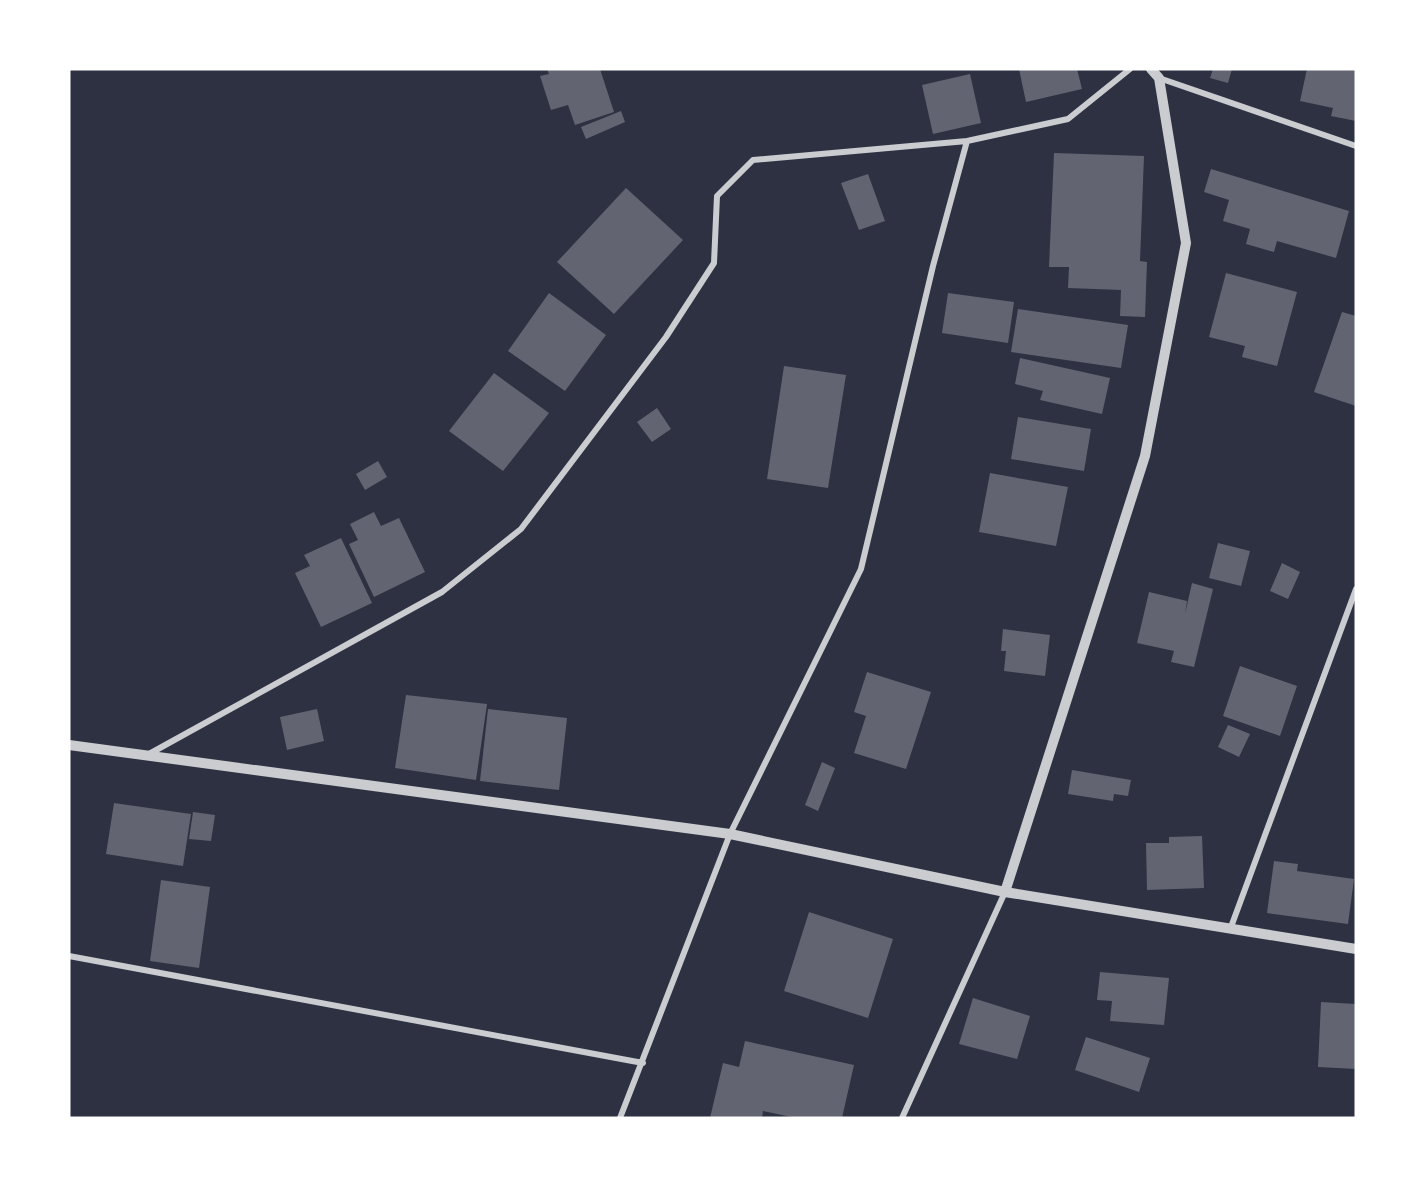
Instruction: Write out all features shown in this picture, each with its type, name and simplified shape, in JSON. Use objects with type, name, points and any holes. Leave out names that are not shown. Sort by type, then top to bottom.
[{"type":"street","points":[[144,757],[442,592],[521,530],[659,346],[714,263],[717,196],[753,160],[967,141],[1068,119],[1130,69]]},
{"type":"street","points":[[1151,69],[1160,78],[1356,146]]},
{"type":"street","points":[[902,1118],[1005,892],[1145,456],[1186,243],[1160,78]]},
{"type":"street","points":[[620,1118],[730,834],[861,569],[933,267],[967,141]]},
{"type":"street","points":[[1231,927],[1356,589]]},
{"type":"street","points":[[69,745],[144,757],[730,834],[1005,892],[1356,949]]},
{"type":"street","points":[[69,956],[643,1063]]},
{"type":"building","points":[[547,69],[600,69],[614,112],[575,125],[568,105],[551,110],[540,76],[549,74]]},
{"type":"building","points":[[1019,69],[1077,69],[1082,89],[1026,102]]},
{"type":"building","points":[[1213,69],[1232,69],[1228,83],[1210,78]]},
{"type":"building","points":[[1307,69],[1356,69],[1356,121],[1331,116],[1333,108],[1300,101]]},
{"type":"building","points":[[970,74],[981,123],[933,134],[922,85]]},
{"type":"building","points":[[621,111],[625,122],[586,139],[581,127]]},
{"type":"building","points":[[1054,153],[1144,156],[1140,261],[1147,262],[1145,317],[1120,316],[1121,290],[1068,288],[1069,267],[1049,267]]},
{"type":"building","points":[[1211,169],[1349,211],[1336,258],[1277,241],[1274,252],[1246,244],[1250,229],[1223,221],[1229,200],[1204,192]]},
{"type":"building","points":[[868,174],[885,221],[859,230],[841,183]]},
{"type":"building","points":[[626,188],[683,240],[614,314],[557,262]]},
{"type":"building","points":[[1226,273],[1297,292],[1277,366],[1242,357],[1245,346],[1209,337]]},
{"type":"building","points":[[549,293],[606,335],[565,391],[508,351]]},
{"type":"building","points":[[948,293],[1014,302],[1008,343],[942,333]]},
{"type":"building","points":[[1018,309],[1128,325],[1121,368],[1011,352]]},
{"type":"building","points":[[1342,312],[1356,316],[1356,406],[1314,392]]},
{"type":"building","points":[[1020,358],[1110,378],[1102,414],[1040,400],[1043,391],[1015,384]]},
{"type":"building","points":[[784,366],[846,375],[828,488],[767,479]]},
{"type":"building","points":[[494,373],[549,413],[503,471],[449,431]]},
{"type":"building","points":[[657,408],[671,429],[652,442],[637,422]]},
{"type":"building","points":[[1018,417],[1091,429],[1084,471],[1011,459]]},
{"type":"building","points":[[378,461],[387,477],[365,490],[356,474]]},
{"type":"building","points":[[990,473],[1068,487],[1056,546],[979,532]]},
{"type":"building","points":[[374,512],[381,526],[399,518],[425,572],[374,597],[349,544],[358,540],[350,524]]},
{"type":"building","points":[[341,538],[372,603],[321,627],[295,573],[310,566],[304,555]]},
{"type":"building","points":[[1218,543],[1250,551],[1241,586],[1209,578]]},
{"type":"building","points":[[1282,563],[1300,572],[1288,599],[1270,591]]},
{"type":"building","points":[[1192,583],[1213,589],[1194,667],[1171,662],[1174,651],[1137,643],[1149,592],[1187,601],[1185,614]]},
{"type":"building","points":[[1003,629],[1050,635],[1045,676],[1004,671],[1006,651],[1001,651]]},
{"type":"building","points":[[1240,666],[1297,686],[1280,736],[1223,716]]},
{"type":"building","points":[[867,672],[931,692],[906,769],[854,753],[866,716],[854,712]]},
{"type":"building","points":[[406,695],[487,704],[476,780],[395,768]]},
{"type":"building","points":[[317,709],[324,741],[287,750],[280,717]]},
{"type":"building","points":[[488,709],[567,718],[559,790],[480,781]]},
{"type":"building","points":[[1228,725],[1250,734],[1239,757],[1218,747]]},
{"type":"building","points":[[822,762],[835,768],[818,811],[805,805]]},
{"type":"building","points":[[1072,770],[1131,780],[1128,796],[1114,794],[1113,801],[1068,794]]},
{"type":"building","points":[[114,803],[191,814],[183,866],[106,854]]},
{"type":"building","points":[[193,812],[215,815],[211,841],[189,839]]},
{"type":"building","points":[[1202,836],[1204,888],[1147,890],[1146,843],[1169,843],[1169,837]]},
{"type":"building","points":[[1274,861],[1298,864],[1297,871],[1354,879],[1348,924],[1267,913]]},
{"type":"building","points":[[161,880],[210,887],[199,968],[150,961]]},
{"type":"building","points":[[809,912],[893,939],[868,1018],[784,991]]},
{"type":"building","points":[[1100,972],[1169,978],[1164,1025],[1110,1021],[1112,1001],[1097,1000]]},
{"type":"building","points":[[973,998],[1030,1016],[1017,1059],[959,1044]]},
{"type":"building","points":[[1321,1002],[1356,1004],[1356,1069],[1318,1067]]},
{"type":"building","points":[[1086,1037],[1150,1058],[1139,1092],[1075,1070]]},
{"type":"building","points":[[745,1041],[854,1065],[842,1118],[796,1118],[763,1111],[762,1118],[710,1118],[723,1063],[739,1067]]}]
